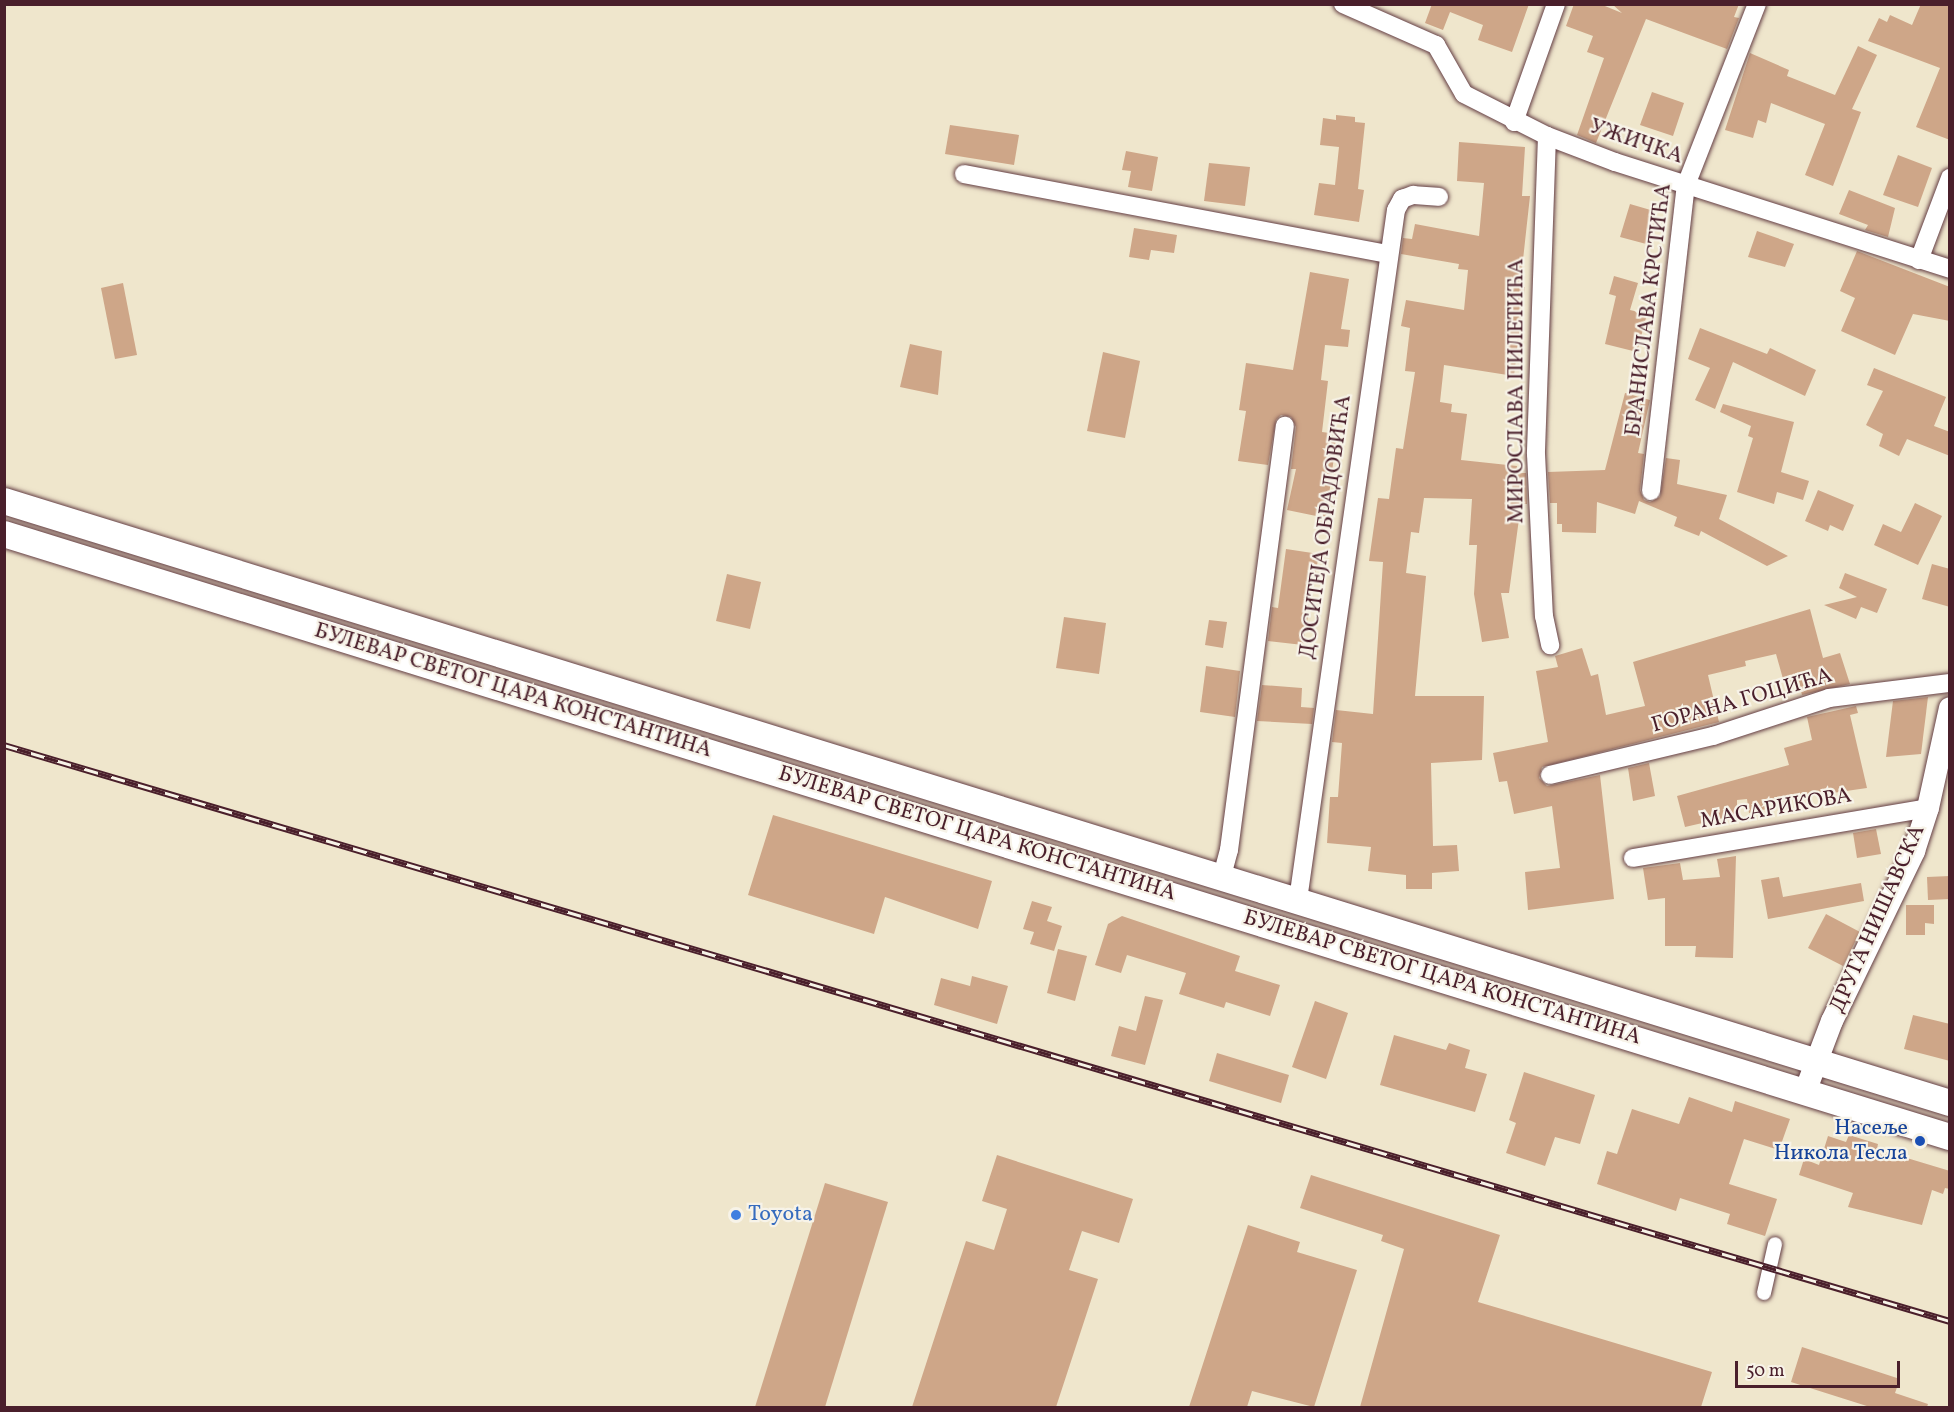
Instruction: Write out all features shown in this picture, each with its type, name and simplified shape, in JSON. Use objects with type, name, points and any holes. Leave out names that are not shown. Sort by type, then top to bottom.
[{"type":"main road","name":"БУЛЕВАР СВЕТОГ ЦАРА КОНСТАНТИНА","points":[[4,501],[1815,1059],[1950,1103]]},
{"type":"main road","name":"БУЛЕВАР СВЕТОГ ЦАРА КОНСТАНТИНА","points":[[4,534],[1950,1137]]},
{"type":"street","name":"УЖИЧКА","points":[[1343,4],[1436,45],[1464,94],[1514,122],[1686,185],[1950,269]]},
{"type":"street","points":[[1514,122],[1556,4]]},
{"type":"street","name":"БРАНИСЛАВА КРСТИЋА","points":[[1651,491],[1686,185],[1757,4]]},
{"type":"street","name":"МИРОСЛАВА ПИЛЕТИЋА","points":[[1547,136],[1536,454],[1545,616],[1550,645]]},
{"type":"street","points":[[964,174],[1388,254]]},
{"type":"street","points":[[1919,260],[1950,178]]},
{"type":"street","name":"ДОСИТЕЈА ОБРАДОВИЋА","points":[[1298,900],[1396,210],[1402,199],[1413,195],[1439,197]]},
{"type":"street","points":[[1222,876],[1229,850],[1285,426]]},
{"type":"street","name":"ГОРАНА ГОЦИЋА","points":[[1550,775],[1713,736],[1829,698],[1950,683]]},
{"type":"street","name":"ДРУГА НИШАВСКА","points":[[1805,1092],[1815,1059],[1914,851],[1928,808],[1950,708]]},
{"type":"street","name":"МАСАРИКОВА","points":[[1633,858],[1928,808]]},
{"type":"street","points":[[1764,1293],[1774,1244]]},
{"type":"building","points":[[1432,4],[1529,4],[1512,52],[1478,40],[1483,25],[1450,12],[1443,30],[1425,23]]},
{"type":"building","points":[[1574,4],[1600,4],[1622,13],[1612,4],[1739,4],[1734,17],[1739,18],[1727,49],[1646,19],[1596,143],[1577,135],[1604,58],[1587,52],[1593,36],[1566,26]]},
{"type":"building","points":[[1921,4],[1950,4],[1950,140],[1916,127],[1940,68],[1868,41],[1879,18],[1887,22],[1890,15],[1912,25]]},
{"type":"building","points":[[1858,46],[1877,55],[1852,109],[1861,112],[1833,186],[1805,175],[1825,124],[1771,103],[1766,123],[1758,120],[1753,138],[1725,130],[1750,53],[1789,70],[1787,76],[1835,95]]},
{"type":"building","points":[[1652,92],[1684,103],[1673,136],[1640,125]]},
{"type":"building","points":[[1336,115],[1355,117],[1355,122],[1365,123],[1358,189],[1364,190],[1359,222],[1314,215],[1319,183],[1335,185],[1339,147],[1320,145],[1323,118],[1336,120]]},
{"type":"building","points":[[950,125],[1019,135],[1014,165],[945,154]]},
{"type":"building","points":[[1459,142],[1525,147],[1522,196],[1530,196],[1520,287],[1525,287],[1514,376],[1444,365],[1440,402],[1452,404],[1451,412],[1467,414],[1461,460],[1517,466],[1516,473],[1526,473],[1527,504],[1521,504],[1509,593],[1501,593],[1509,638],[1482,642],[1474,594],[1477,545],[1469,545],[1472,499],[1424,498],[1419,533],[1411,532],[1406,573],[1426,576],[1415,696],[1484,696],[1482,760],[1431,763],[1433,846],[1457,845],[1459,871],[1432,873],[1432,889],[1406,889],[1406,875],[1368,871],[1371,847],[1327,843],[1330,797],[1338,797],[1342,743],[1332,742],[1336,710],[1373,714],[1383,562],[1369,561],[1378,498],[1389,499],[1396,448],[1403,449],[1415,372],[1405,371],[1410,328],[1401,326],[1406,300],[1464,310],[1468,270],[1458,269],[1459,264],[1401,254],[1403,238],[1412,239],[1415,224],[1479,236],[1484,183],[1457,181]]},
{"type":"building","points":[[1126,151],[1158,157],[1152,191],[1128,187],[1131,171],[1122,170]]},
{"type":"building","points":[[1898,155],[1932,168],[1918,207],[1883,195]]},
{"type":"building","points":[[1209,163],[1250,167],[1245,206],[1204,201]]},
{"type":"building","points":[[1849,190],[1895,208],[1888,237],[1865,230],[1868,225],[1839,214]]},
{"type":"building","points":[[1630,204],[1654,211],[1652,217],[1658,219],[1650,245],[1620,237]]},
{"type":"building","points":[[1134,228],[1177,235],[1174,253],[1151,250],[1149,260],[1129,257]]},
{"type":"building","points":[[1757,231],[1794,244],[1785,267],[1748,257]]},
{"type":"building","points":[[1857,251],[1950,287],[1950,321],[1913,314],[1895,355],[1841,331],[1855,298],[1840,291]]},
{"type":"building","points":[[1310,272],[1349,279],[1341,329],[1350,330],[1348,347],[1325,345],[1321,380],[1328,381],[1322,432],[1337,434],[1326,518],[1287,510],[1296,469],[1291,469],[1296,427],[1291,417],[1281,415],[1276,420],[1268,465],[1238,461],[1246,411],[1239,410],[1246,363],[1293,370]]},
{"type":"building","points":[[1614,276],[1638,283],[1630,310],[1647,314],[1637,352],[1605,344],[1616,296],[1609,294]]},
{"type":"building","points":[[123,283],[137,355],[115,359],[101,288]]},
{"type":"building","points":[[1700,328],[1767,354],[1770,348],[1816,370],[1805,396],[1733,362],[1715,409],[1695,400],[1710,368],[1688,359]]},
{"type":"building","points":[[910,344],[942,351],[938,395],[900,387]]},
{"type":"building","points":[[1103,352],[1140,361],[1125,438],[1087,431]]},
{"type":"building","points":[[1874,368],[1946,397],[1934,426],[1950,432],[1950,456],[1907,439],[1899,456],[1879,446],[1883,434],[1866,425],[1883,391],[1867,385]]},
{"type":"building","points":[[1625,393],[1650,400],[1638,453],[1644,454],[1640,490],[1644,500],[1650,502],[1660,497],[1666,458],[1680,460],[1677,484],[1727,495],[1719,519],[1788,556],[1767,566],[1701,531],[1699,536],[1674,526],[1677,517],[1639,501],[1635,514],[1597,502],[1596,533],[1562,532],[1562,524],[1557,524],[1557,503],[1550,503],[1548,472],[1605,470]]},
{"type":"building","points":[[1723,404],[1794,422],[1781,472],[1809,481],[1803,500],[1777,492],[1774,504],[1737,492],[1753,438],[1748,436],[1751,426],[1720,412]]},
{"type":"building","points":[[1818,490],[1854,505],[1843,531],[1830,525],[1828,531],[1805,521]]},
{"type":"building","points":[[1915,503],[1942,516],[1918,565],[1874,545],[1883,524],[1901,532]]},
{"type":"building","points":[[1286,549],[1319,554],[1303,645],[1268,641],[1272,607],[1278,608]]},
{"type":"building","points":[[1932,564],[1950,569],[1950,607],[1922,599]]},
{"type":"building","points":[[1845,573],[1887,589],[1877,613],[1861,607],[1856,619],[1824,605],[1857,597],[1839,588]]},
{"type":"building","points":[[727,574],[761,582],[750,629],[716,621]]},
{"type":"building","points":[[1810,609],[1823,658],[1840,653],[1850,684],[1802,695],[1799,682],[1785,686],[1776,654],[1745,661],[1746,666],[1708,675],[1719,722],[1542,767],[1539,778],[1547,786],[1600,775],[1614,899],[1528,910],[1525,872],[1560,868],[1552,806],[1514,814],[1507,781],[1499,782],[1493,753],[1548,742],[1536,671],[1558,667],[1555,656],[1582,648],[1591,676],[1598,674],[1606,715],[1645,706],[1633,662]]},
{"type":"building","points":[[1064,617],[1106,623],[1099,674],[1056,668]]},
{"type":"building","points":[[1209,620],[1227,622],[1223,648],[1205,645]]},
{"type":"building","points":[[1206,666],[1240,671],[1235,717],[1200,712]]},
{"type":"building","points":[[1262,685],[1302,688],[1301,707],[1314,708],[1312,724],[1257,721]]},
{"type":"building","points":[[1928,697],[1921,754],[1886,757],[1893,701]]},
{"type":"building","points":[[1856,706],[1858,713],[1850,715],[1867,788],[1769,802],[1771,808],[1749,813],[1747,799],[1737,800],[1737,815],[1685,827],[1677,796],[1789,765],[1784,748],[1812,740],[1807,717]]},
{"type":"building","points":[[1649,763],[1655,796],[1633,801],[1628,768]]},
{"type":"building","points":[[773,815],[992,881],[978,929],[885,897],[874,934],[748,895]]},
{"type":"building","points":[[1876,829],[1881,854],[1857,858],[1853,833]]},
{"type":"building","points":[[1736,856],[1733,958],[1695,957],[1696,946],[1665,946],[1665,898],[1648,900],[1643,868],[1680,863],[1683,880],[1720,877],[1717,859]]},
{"type":"building","points":[[1950,876],[1950,899],[1928,900],[1927,877]]},
{"type":"building","points":[[1779,877],[1783,897],[1861,883],[1864,901],[1768,919],[1761,880]]},
{"type":"building","points":[[1032,901],[1052,907],[1047,921],[1062,926],[1054,951],[1030,944],[1034,932],[1023,929]]},
{"type":"building","points":[[1906,905],[1934,905],[1934,924],[1925,923],[1925,935],[1906,935]]},
{"type":"building","points":[[1826,914],[1860,932],[1843,966],[1808,948]]},
{"type":"building","points":[[1122,916],[1240,956],[1235,971],[1280,985],[1270,1016],[1226,1002],[1224,1008],[1179,994],[1186,973],[1127,955],[1121,973],[1095,965],[1108,924]]},
{"type":"building","points":[[1058,949],[1087,956],[1075,1001],[1047,993]]},
{"type":"building","points":[[972,976],[1008,986],[997,1024],[934,1005],[941,978],[970,986]]},
{"type":"building","points":[[1145,996],[1163,1000],[1145,1065],[1111,1056],[1119,1026],[1136,1031]]},
{"type":"building","points":[[1315,1001],[1348,1013],[1326,1079],[1292,1067]]},
{"type":"building","points":[[1913,1015],[1950,1024],[1950,1061],[1904,1049]]},
{"type":"building","points":[[1394,1035],[1446,1050],[1449,1043],[1470,1050],[1465,1068],[1487,1074],[1475,1112],[1380,1085]]},
{"type":"building","points":[[1217,1053],[1289,1075],[1281,1103],[1209,1081]]},
{"type":"building","points":[[1524,1072],[1595,1095],[1580,1144],[1555,1137],[1545,1166],[1506,1153],[1516,1123],[1509,1120]]},
{"type":"building","points":[[1689,1097],[1732,1112],[1735,1101],[1790,1119],[1779,1150],[1744,1139],[1729,1184],[1777,1199],[1765,1236],[1727,1224],[1730,1214],[1680,1198],[1676,1211],[1597,1184],[1607,1151],[1617,1154],[1632,1109],[1679,1124]]},
{"type":"building","points":[[1849,1135],[1878,1144],[1877,1149],[1950,1171],[1950,1189],[1945,1188],[1943,1194],[1932,1190],[1922,1225],[1848,1207],[1853,1193],[1799,1175],[1804,1159],[1819,1165],[1828,1136],[1846,1142]]},
{"type":"building","points":[[997,1155],[1133,1199],[1119,1243],[1082,1231],[1069,1270],[1098,1279],[1056,1407],[912,1407],[966,1241],[994,1250],[1007,1209],[982,1201]]},
{"type":"building","points":[[1311,1175],[1500,1235],[1478,1302],[1712,1372],[1701,1407],[1360,1407],[1404,1249],[1381,1241],[1383,1235],[1300,1208]]},
{"type":"building","points":[[825,1183],[888,1202],[825,1407],[755,1407]]},
{"type":"building","points":[[1248,1225],[1300,1242],[1297,1252],[1357,1270],[1314,1407],[1252,1391],[1247,1407],[1189,1407]]},
{"type":"building","points":[[1802,1347],[1900,1379],[1895,1393],[1928,1404],[1927,1407],[1870,1407],[1791,1382]]},
{"type":"railway","points":[[4,745],[1950,1321]]},
{"type":"place","name":"Насеље Никола Тесла","points":[[1920,1141]]},
{"type":"place","name":"Toyota","points":[[736,1215]]}]
